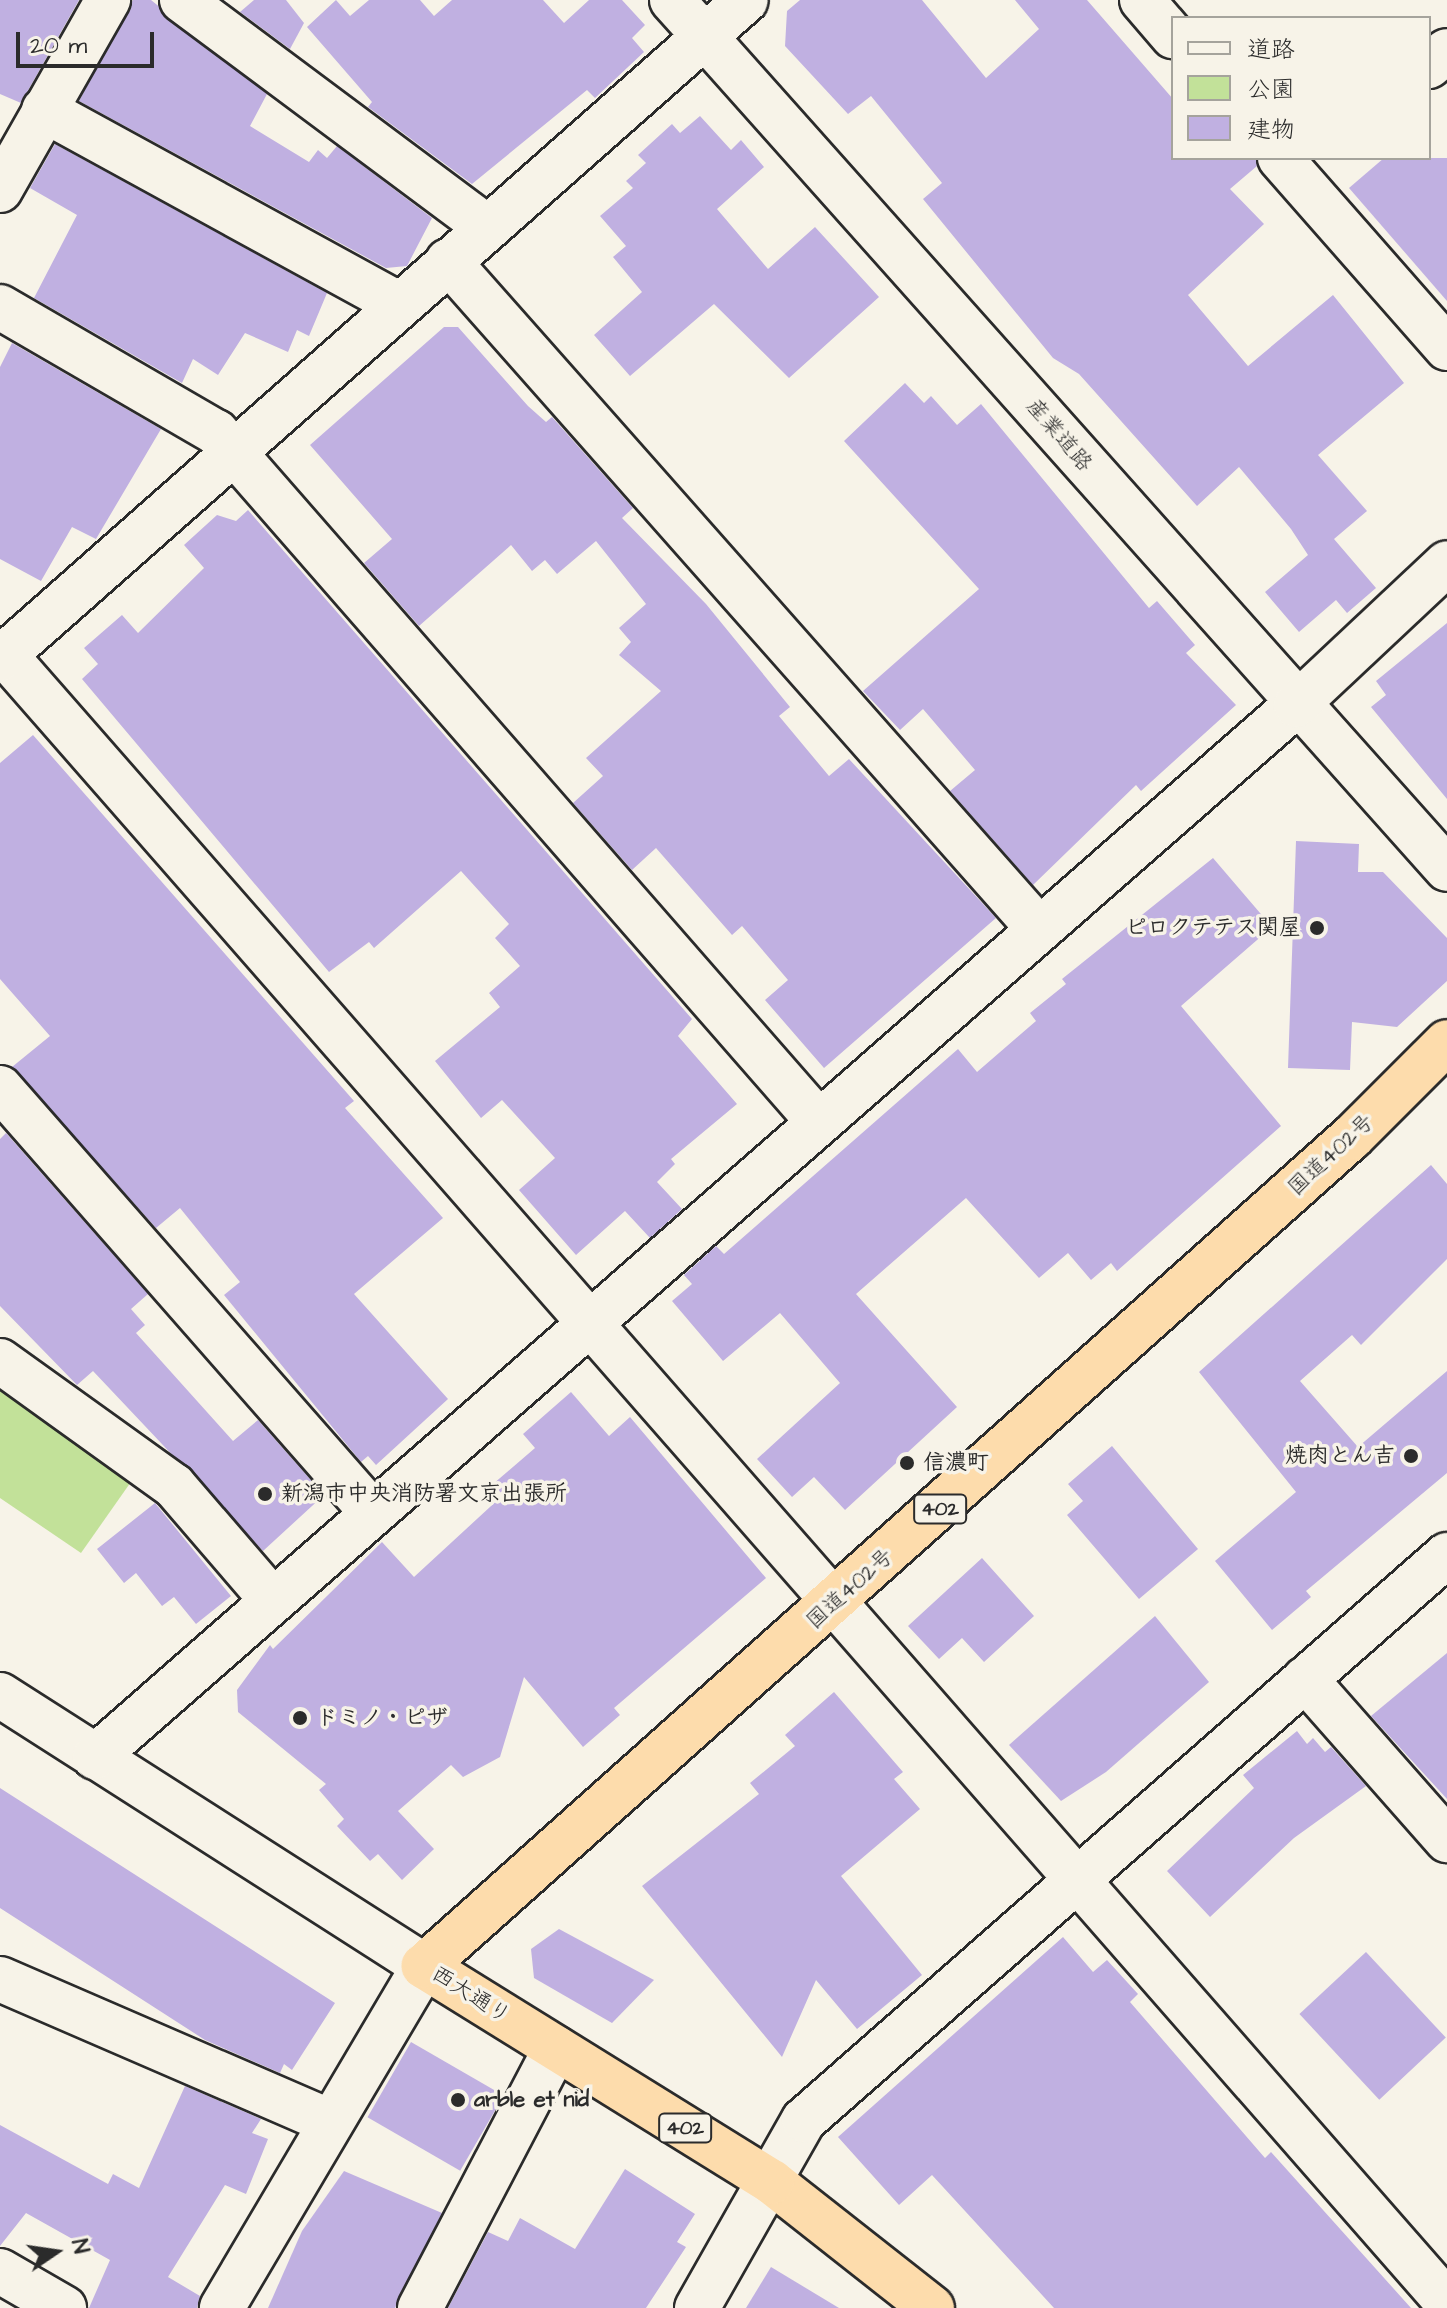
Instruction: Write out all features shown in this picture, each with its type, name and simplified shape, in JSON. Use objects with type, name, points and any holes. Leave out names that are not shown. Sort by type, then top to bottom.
[{"type":"highway","name":"国道402号","points":[[424,1966],[837,1601],[1352,1137],[1447,1042]]},
{"type":"highway","name":"西大通り","points":[[424,1966],[772,2182],[932,2308]]},
{"type":"street","points":[[0,190],[108,0]]},
{"type":"street","points":[[182,0],[487,227]]},
{"type":"street","name":"産業道路","points":[[672,0],[1296,705],[1447,869]]},
{"type":"street","points":[[746,0],[232,450],[2,657],[591,1318],[1447,2302]]},
{"type":"street","points":[[1142,0],[1171,34]]},
{"type":"street","points":[[1431,64],[1447,51]]},
{"type":"street","points":[[44,110],[399,304]]},
{"type":"street","points":[[1301,165],[1447,348]]},
{"type":"street","points":[[448,261],[1039,929]]},
{"type":"street","points":[[0,307],[216,432],[818,1121]]},
{"type":"street","points":[[95,1757],[591,1318],[1296,705],[1447,563]]},
{"type":"street","points":[[0,1088],[372,1512]]},
{"type":"street","points":[[0,1361],[174,1486],[272,1600]]},
{"type":"street","points":[[697,2308],[772,2182],[804,2120],[1447,1555]]},
{"type":"street","points":[[1305,1679],[1447,1840]]},
{"type":"street","name":"西大通り","points":[[0,1695],[424,1966]]},
{"type":"street","points":[[222,2308],[328,2121],[424,1966]]},
{"type":"street","points":[[0,1979],[328,2121]]},
{"type":"street","points":[[420,2308],[556,2048]]},
{"type":"street","points":[[0,2271],[64,2308]]},
{"type":"green space","points":[[0,1386],[133,1479],[81,1553],[0,1498]]},
{"type":"building","points":[[0,0],[79,0],[21,103],[0,94]]},
{"type":"building","points":[[133,0],[151,0],[267,94],[250,126],[309,162],[318,150],[327,158],[337,146],[432,218],[407,266],[386,268],[79,101]]},
{"type":"building","points":[[254,0],[286,0],[304,23],[290,49],[240,12]]},
{"type":"building","points":[[336,0],[350,16],[369,0],[420,0],[434,16],[452,0],[543,0],[564,23],[589,0],[622,0],[645,25],[632,38],[644,52],[595,98],[587,90],[472,184],[368,107],[372,102],[307,27]]},
{"type":"building","points":[[800,0],[922,0],[986,78],[1039,29],[1015,0],[1087,0],[1171,97],[1171,160],[1256,160],[1257,166],[1230,189],[1264,224],[1188,295],[1248,366],[1333,295],[1404,383],[1318,455],[1367,511],[1334,539],[1376,588],[1347,613],[1336,600],[1299,632],[1265,592],[1308,555],[1291,529],[1239,467],[1197,506],[1079,374],[1053,358],[923,199],[942,183],[871,96],[848,114],[785,46],[787,11]]},
{"type":"building","points":[[700,116],[731,150],[741,140],[764,167],[717,209],[768,269],[815,227],[879,297],[789,378],[714,304],[630,376],[594,335],[642,292],[613,257],[626,246],[600,216],[633,188],[626,181],[646,163],[638,155],[672,124],[680,133]]},
{"type":"building","points":[[55,144],[327,293],[309,336],[297,330],[288,352],[245,333],[218,375],[193,359],[182,383],[34,298],[77,215],[30,188]]},
{"type":"building","points":[[1447,158],[1447,301],[1349,188],[1382,160]]},
{"type":"building","points":[[444,327],[458,327],[528,406],[546,422],[552,417],[633,508],[622,518],[706,604],[790,707],[779,716],[829,776],[849,759],[996,918],[824,1068],[765,1000],[788,980],[742,926],[732,935],[656,848],[632,870],[573,803],[603,776],[586,758],[661,691],[619,655],[631,642],[619,628],[646,604],[596,541],[557,574],[545,560],[532,571],[511,545],[419,626],[364,563],[392,539],[310,445]]},
{"type":"building","points":[[12,343],[161,429],[96,539],[72,527],[41,581],[0,559],[0,367]]},
{"type":"building","points":[[905,383],[924,403],[931,396],[957,425],[981,404],[1149,608],[1157,601],[1195,645],[1186,653],[1236,705],[1141,791],[1136,785],[1033,885],[950,791],[975,770],[923,709],[900,730],[863,691],[979,589],[844,441]]},
{"type":"building","points":[[248,510],[692,1019],[678,1036],[737,1104],[671,1159],[675,1164],[657,1182],[682,1209],[650,1238],[625,1211],[576,1255],[519,1190],[555,1158],[502,1100],[481,1118],[435,1061],[500,1007],[489,993],[520,966],[495,938],[509,924],[461,871],[374,948],[369,942],[329,972],[82,679],[98,664],[84,648],[122,615],[138,633],[204,568],[184,545],[217,515],[236,521]]},
{"type":"building","points":[[1447,623],[1447,799],[1371,707],[1386,695],[1376,681]]},
{"type":"building","points":[[33,735],[354,1101],[345,1108],[443,1218],[354,1294],[448,1399],[376,1465],[368,1456],[361,1462],[224,1295],[240,1282],[180,1208],[156,1228],[12,1067],[50,1036],[0,979],[0,763]]},
{"type":"building","points":[[1296,841],[1359,844],[1358,872],[1383,872],[1447,938],[1447,981],[1397,1027],[1352,1022],[1350,1070],[1288,1068]]},
{"type":"building","points":[[1213,858],[1272,927],[1181,1006],[1281,1126],[1117,1271],[1111,1263],[1091,1280],[1068,1253],[1039,1278],[966,1198],[856,1294],[957,1407],[845,1510],[814,1477],[792,1497],[757,1459],[840,1383],[780,1313],[723,1361],[672,1301],[692,1284],[684,1275],[716,1246],[724,1254],[958,1049],[977,1072],[1036,1021],[1030,1013],[1066,984],[1062,979]]},
{"type":"building","points":[[6,1133],[148,1294],[131,1309],[145,1325],[136,1333],[233,1441],[258,1420],[324,1495],[263,1551],[93,1371],[77,1385],[0,1306],[0,1139]]},
{"type":"building","points":[[1431,1165],[1447,1184],[1447,1259],[1361,1345],[1352,1335],[1300,1381],[1358,1447],[1447,1371],[1447,1473],[1306,1591],[1311,1597],[1272,1630],[1215,1561],[1296,1492],[1199,1372]]},
{"type":"building","points":[[571,1392],[609,1436],[630,1417],[766,1578],[614,1708],[620,1715],[583,1747],[524,1677],[500,1757],[463,1777],[451,1765],[398,1811],[434,1849],[402,1880],[378,1854],[370,1861],[337,1826],[344,1819],[319,1790],[326,1784],[238,1712],[237,1690],[270,1645],[273,1649],[382,1542],[414,1577],[503,1495],[493,1484],[535,1448],[523,1434]]},
{"type":"building","points":[[1112,1446],[1198,1549],[1139,1599],[1067,1515],[1083,1501],[1068,1484]]},
{"type":"building","points":[[155,1503],[231,1596],[196,1624],[174,1597],[162,1606],[136,1573],[124,1583],[97,1549]]},
{"type":"building","points":[[982,1558],[1034,1616],[984,1662],[962,1638],[939,1659],[908,1626]]},
{"type":"building","points":[[1155,1616],[1209,1682],[1106,1772],[1061,1801],[1009,1745]]},
{"type":"building","points":[[1447,1653],[1447,1799],[1371,1716]]},
{"type":"building","points":[[834,1692],[903,1772],[894,1779],[920,1809],[841,1876],[922,1975],[857,2029],[816,1980],[782,2057],[642,1886],[759,1794],[750,1783],[795,1746],[785,1735]]},
{"type":"building","points":[[1297,1731],[1307,1744],[1313,1738],[1325,1752],[1331,1747],[1366,1786],[1294,1838],[1210,1917],[1167,1871],[1254,1788],[1243,1775]]},
{"type":"building","points":[[0,1788],[335,2003],[292,2070],[284,2064],[280,2073],[205,2040],[0,1908]]},
{"type":"building","points":[[559,1929],[654,1980],[612,2023],[534,1978],[531,1949]]},
{"type":"building","points":[[1063,1937],[1093,1972],[1107,1960],[1138,1994],[1130,2002],[1265,2158],[1271,2152],[1411,2308],[1054,2308],[932,2175],[899,2205],[838,2137]]},
{"type":"building","points":[[1366,1952],[1446,2038],[1379,2100],[1299,2014]]},
{"type":"building","points":[[411,2042],[504,2096],[460,2171],[368,2117]]},
{"type":"building","points":[[185,2086],[261,2119],[252,2133],[268,2139],[246,2194],[225,2185],[168,2277],[200,2296],[197,2308],[89,2308],[110,2260],[26,2213],[0,2246],[0,2125],[108,2184],[113,2174],[139,2188]]},
{"type":"building","points":[[625,2169],[695,2214],[677,2242],[686,2247],[646,2308],[448,2308],[488,2232],[508,2241],[520,2218],[575,2249]]},
{"type":"building","points":[[344,2171],[442,2213],[395,2308],[268,2308],[302,2231]]},
{"type":"building","points":[[771,2267],[839,2308],[746,2308]]},
{"type":"place","name":"ピロクテテス関屋","points":[[1317,928]]},
{"type":"place","name":"焼肉とん吉","points":[[1411,1456]]},
{"type":"place","name":"信濃町","points":[[907,1463]]},
{"type":"place","name":"新潟市中央消防署文京出張所","points":[[265,1494]]},
{"type":"place","name":"ドミノ・ピザ","points":[[300,1718]]},
{"type":"place","name":"arble et nid","points":[[458,2100]]}]
